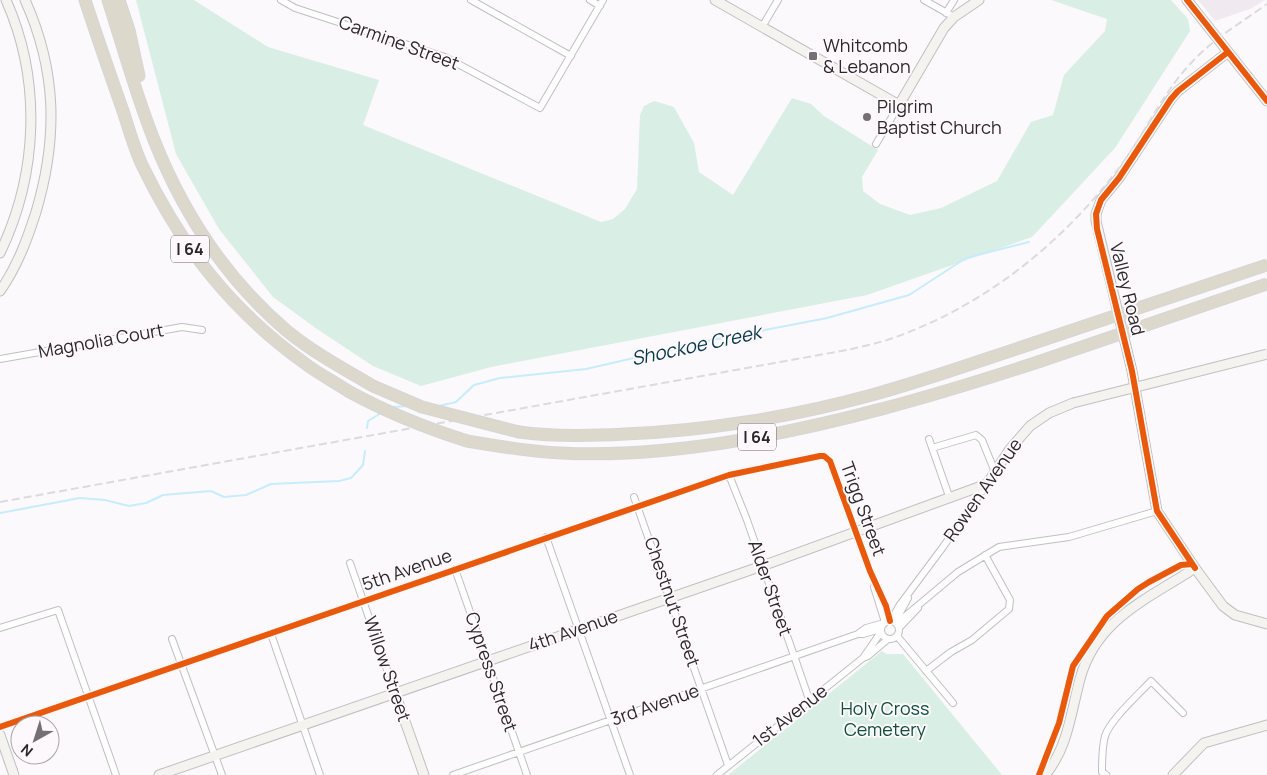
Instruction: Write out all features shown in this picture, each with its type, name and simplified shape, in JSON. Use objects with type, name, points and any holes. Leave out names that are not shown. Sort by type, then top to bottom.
[{"type":"highway","name":"I 64","points":[[85,0],[141,163],[171,220],[191,251],[217,284],[256,323],[305,363],[348,391],[426,428],[467,441],[561,454],[621,453],[690,448],[771,435],[842,420],[939,394],[1267,284]]},
{"type":"highway","name":"I 64","points":[[108,0],[154,139],[175,188],[208,244],[222,264],[245,290],[288,331],[314,351],[374,386],[422,407],[519,432],[572,437],[658,433],[781,415],[867,396],[1034,343],[1267,264]]},
{"type":"highway","points":[[119,0],[129,30],[154,139]]},
{"type":"main road","points":[[0,253],[13,223],[22,189],[29,150],[32,110],[31,90],[24,50],[13,15],[6,0]]},
{"type":"main road","points":[[0,291],[17,263],[28,235],[45,177],[51,137],[51,97],[45,57],[36,26],[25,0]]},
{"type":"main road","points":[[715,0],[899,105],[950,15],[979,0]]},
{"type":"main road","points":[[1187,0],[1267,101]]},
{"type":"main road","name":"Valley Road","points":[[1228,52],[1178,91],[1171,99],[1119,178],[1101,200],[1096,214],[1097,229],[1132,370],[1157,511],[1195,568],[1229,611],[1243,618],[1267,624]]},
{"type":"main road","name":"Rowen Avenue","points":[[987,484],[1010,449],[1030,426],[1048,413],[1073,403],[1267,354]]},
{"type":"main road","name":"4th Avenue","points":[[159,775],[762,566],[987,484]]},
{"type":"main road","points":[[1045,775],[1059,754],[1081,677],[1096,644],[1120,616],[1156,590],[1195,568]]},
{"type":"main road","name":"Willow Street","points":[[396,693],[424,775]]},
{"type":"main road","points":[[1173,775],[1204,743],[1267,725]]},
{"type":"main road","points":[[0,735],[14,775]]},
{"type":"street","name":"Carmine Street","points":[[281,0],[296,8],[445,57],[540,108],[570,56]]},
{"type":"street","points":[[471,0],[570,56],[601,3],[590,0]]},
{"type":"street","points":[[762,27],[778,0]]},
{"type":"street","points":[[924,0],[950,15],[954,0]]},
{"type":"street","points":[[876,144],[899,105]]},
{"type":"street","name":"Magnolia Court","points":[[0,359],[182,327],[202,330]]},
{"type":"street","points":[[932,448],[974,434],[982,440],[995,472]]},
{"type":"street","points":[[928,439],[950,499]]},
{"type":"street","name":"5th Avenue","points":[[0,727],[729,475],[820,456],[827,458]]},
{"type":"street","name":"Trigg Street","points":[[827,458],[830,461],[840,487],[870,571],[870,578],[889,625]]},
{"type":"street","name":"Alder Street","points":[[729,475],[810,702]]},
{"type":"street","name":"Rowen Avenue","points":[[889,625],[899,606],[909,595],[987,484]]},
{"type":"street","name":"Chestnut Street","points":[[634,497],[728,765]]},
{"type":"street","points":[[889,625],[920,605],[958,572],[985,555],[1004,546],[1069,537],[1157,511]]},
{"type":"street","points":[[546,537],[630,775]]},
{"type":"street","points":[[926,671],[950,652],[972,640],[1010,609],[1010,600],[985,555]]},
{"type":"street","name":"Willow Street","points":[[350,563],[396,693]]},
{"type":"street","name":"Cypress Street","points":[[455,569],[527,775]]},
{"type":"street","points":[[0,628],[58,610],[116,775]]},
{"type":"street","points":[[889,625],[953,703]]},
{"type":"street","points":[[888,639],[889,625]]},
{"type":"street","name":"3rd Avenue","points":[[452,775],[858,634],[866,628],[889,625]]},
{"type":"street","name":"1st Avenue","points":[[863,658],[889,625]]},
{"type":"street","points":[[271,634],[320,775]]},
{"type":"street","name":"1st Avenue","points":[[717,775],[863,658],[888,639],[893,639],[897,636]]},
{"type":"street","points":[[172,639],[222,775]]},
{"type":"street","points":[[1104,773],[1102,756],[1105,735],[1112,724],[1150,681],[1183,714]]},
{"type":"shaded area","points":[[1198,0],[1265,0],[1250,9],[1215,21]]},
{"type":"green space","points":[[136,0],[194,0],[268,47],[379,80],[363,125],[601,222],[613,219],[625,209],[637,189],[640,115],[644,106],[654,101],[674,107],[694,143],[699,172],[733,195],[792,98],[811,104],[824,116],[878,150],[862,177],[863,191],[880,204],[910,215],[941,208],[997,181],[1031,122],[1053,115],[1064,75],[1105,31],[1107,19],[1051,0],[1171,0],[1188,19],[1190,31],[1115,148],[1032,237],[867,295],[491,367],[421,386],[373,366],[273,297],[219,229],[176,154]]},
{"type":"green space","name":"Holy Cross Cemetery","points":[[882,651],[886,654],[903,654],[1002,775],[728,775]]},
{"type":"waterway","name":"Shockoe Creek","points":[[439,406],[456,402],[474,385],[500,378],[586,369],[712,340],[827,318],[909,295],[966,258],[1029,242]]},
{"type":"waterway","name":"Shockoe Creek","points":[[392,407],[407,406]]},
{"type":"waterway","name":"Shockoe Creek","points":[[367,428],[368,421],[381,413]]},
{"type":"waterway","name":"Shockoe Creek","points":[[0,513],[80,498],[105,500],[129,506],[146,503],[163,495],[211,491],[224,497],[246,495],[271,484],[339,481],[351,478],[363,465],[365,451]]},
{"type":"railway","points":[[0,502],[847,350],[887,340],[921,327],[986,293],[1044,249],[1096,197],[1119,168],[1181,74],[1200,53],[1267,4]]},
{"type":"cycle path","points":[[1187,0],[1267,101]]},
{"type":"cycle path","points":[[1195,568],[1157,511],[1132,371],[1097,229],[1096,214],[1101,200],[1119,178],[1171,99],[1178,91],[1228,52]]},
{"type":"cycle path","points":[[0,727],[729,475],[820,456],[824,456],[830,461],[870,571],[886,606],[890,621]]},
{"type":"cycle path","points":[[1039,775],[1059,723],[1073,666],[1107,616],[1149,582],[1181,565],[1192,564]]},
{"type":"place","name":"Whitcomb & Lebanon","points":[[813,56]]},
{"type":"place","name":"Pilgrim Baptist Church","points":[[867,117]]}]
